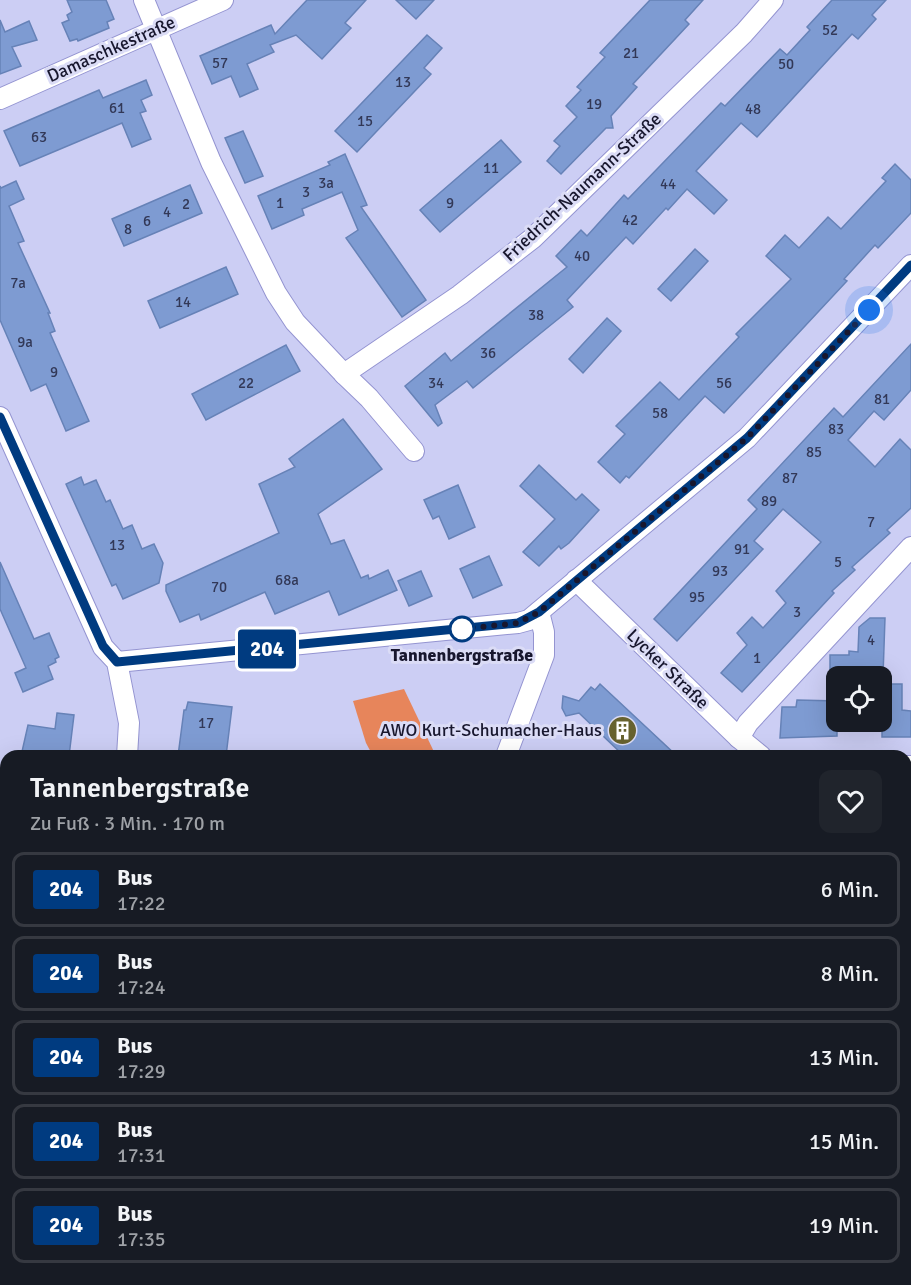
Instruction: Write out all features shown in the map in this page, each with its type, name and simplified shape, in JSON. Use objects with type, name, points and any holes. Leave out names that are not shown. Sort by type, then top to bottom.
[{"type":"street","points":[[144,0],[211,162],[260,264],[295,322],[369,398],[414,450]]},
{"type":"street","name":"Damaschkestraße","points":[[0,99],[223,0]]},
{"type":"street","name":"Friedrich-Naumann-Straße","points":[[344,374],[460,295],[532,238],[744,33],[773,0]]},
{"type":"street","points":[[117,662],[518,623],[539,612],[747,438],[911,265]]},
{"type":"street","points":[[0,417],[103,646],[117,662],[129,723],[127,750]]},
{"type":"street","points":[[739,738],[748,723],[911,547]]},
{"type":"street","name":"Lycker Straße","points":[[576,580],[751,750]]},
{"type":"street","points":[[508,750],[544,656],[544,632],[539,612]]},
{"type":"shaded area","points":[[404,689],[433,750],[370,750],[353,701]]},
{"type":"building","points":[[67,0],[106,0],[114,19],[107,22],[109,28],[78,41],[77,39],[70,41],[62,23],[69,20],[67,15],[72,12]]},
{"type":"building","points":[[307,0],[366,0],[345,23],[351,28],[322,59],[296,35],[270,45],[274,52],[247,64],[258,89],[240,97],[231,76],[212,84],[200,56],[271,25],[275,34]]},
{"type":"building","points":[[396,0],[434,0],[416,19]]},
{"type":"building","points":[[650,0],[703,0],[685,20],[689,24],[633,84],[637,87],[611,116],[613,128],[606,128],[561,174],[547,161],[560,146],[554,141],[577,117],[566,106],[581,90],[577,87],[605,57],[600,53]]},
{"type":"building","points":[[832,0],[886,0],[872,15],[876,19],[858,39],[852,34],[757,137],[741,123],[696,171],[727,200],[714,214],[687,189],[633,244],[626,237],[567,300],[573,307],[473,388],[467,381],[435,405],[442,423],[438,426],[405,386],[445,353],[451,361],[567,267],[556,256],[581,230],[587,236],[624,195],[628,199],[721,103],[725,106],[780,49],[787,55],[810,30],[807,27]]},
{"type":"building","points":[[0,20],[5,32],[29,21],[37,40],[12,47],[21,66],[0,74]]},
{"type":"building","points":[[427,35],[442,48],[424,68],[431,74],[357,152],[335,131]]},
{"type":"building","points":[[146,80],[152,95],[141,100],[146,111],[140,113],[151,139],[132,147],[122,123],[20,166],[4,131],[99,90],[103,98]]},
{"type":"building","points":[[243,131],[263,176],[245,183],[225,138]]},
{"type":"building","points":[[501,140],[521,162],[440,232],[420,210]]},
{"type":"building","points":[[345,154],[367,205],[361,207],[426,300],[402,317],[346,238],[358,230],[342,192],[302,209],[304,215],[272,229],[258,196],[330,165],[328,162]]},
{"type":"building","points":[[895,164],[911,180],[911,213],[878,248],[875,245],[844,279],[847,281],[724,413],[705,396],[629,478],[626,476],[620,483],[598,462],[625,434],[616,426],[660,382],[679,400],[739,337],[736,334],[791,279],[766,256],[785,235],[799,248],[828,217],[841,229],[886,181],[882,178]]},
{"type":"building","points":[[16,181],[24,199],[9,206],[24,241],[18,243],[50,313],[48,313],[55,331],[50,333],[89,421],[66,431],[46,384],[31,391],[0,320],[0,186],[1,188]]},
{"type":"building","points":[[190,185],[202,213],[124,246],[112,219]]},
{"type":"building","points":[[695,249],[708,261],[671,301],[658,289]]},
{"type":"building","points":[[226,267],[238,294],[160,328],[148,301]]},
{"type":"building","points":[[607,318],[621,331],[583,373],[569,359]]},
{"type":"building","points":[[911,344],[911,390],[884,420],[874,411],[848,440],[875,467],[900,439],[911,450],[911,508],[887,530],[890,533],[852,567],[855,570],[832,591],[834,593],[742,692],[721,673],[747,645],[737,633],[752,617],[763,628],[786,603],[776,591],[821,542],[783,509],[754,541],[763,549],[677,641],[654,619],[757,509],[748,500],[834,408],[843,417]]},
{"type":"building","points":[[286,345],[300,371],[206,420],[192,394]]},
{"type":"building","points":[[343,419],[382,469],[318,514],[331,544],[344,540],[361,578],[368,575],[369,579],[388,570],[397,590],[339,615],[329,591],[275,614],[265,592],[201,620],[199,614],[180,622],[166,591],[166,585],[279,533],[259,484],[295,467],[289,459]]},
{"type":"building","points":[[539,465],[576,500],[582,494],[599,510],[569,543],[561,549],[559,546],[539,566],[523,552],[555,519],[520,486]]},
{"type":"building","points":[[81,477],[84,485],[96,480],[106,502],[110,500],[123,529],[132,525],[142,549],[154,544],[163,563],[159,583],[123,599],[116,584],[112,586],[66,484]]},
{"type":"building","points":[[458,485],[475,527],[449,539],[439,516],[433,519],[424,500]]},
{"type":"building","points":[[489,556],[502,585],[473,598],[460,569]]},
{"type":"building","points":[[0,562],[34,639],[49,633],[59,657],[55,659],[56,662],[48,666],[53,679],[23,692],[15,673],[26,668],[0,609]]},
{"type":"building","points":[[421,571],[432,596],[409,606],[398,581]]},
{"type":"building","points":[[870,618],[885,618],[883,666],[830,666],[830,655],[849,655],[849,651],[858,652],[859,627]]},
{"type":"building","name":"AWO Kurt-Schumacher-Haus","points":[[600,684],[671,750],[618,750],[579,713],[566,716],[562,708],[563,696],[579,701],[591,687],[595,690]]},
{"type":"building","points":[[892,684],[902,684],[902,710],[911,711],[911,737],[882,737],[882,732],[892,732]]},
{"type":"building","points":[[797,700],[826,701],[826,732],[837,732],[837,736],[780,738],[782,707],[796,707]]},
{"type":"building","points":[[188,702],[232,707],[227,750],[179,750],[184,710]]},
{"type":"building","points":[[57,713],[74,715],[70,750],[22,750],[28,725],[55,729]]},
{"type":"bus line","name":"204","points":[[0,417],[103,646],[117,662],[177,658],[518,623],[529,620],[539,612],[747,438],[911,265]]},
{"type":"place","name":"Tannenbergstraße","points":[[462,629]]},
{"type":"place","name":"AWO Kurt-Schumacher-Haus","points":[[623,730]]},
{"type":"route","points":[[462,629],[529,620],[747,438],[869,310]]}]
